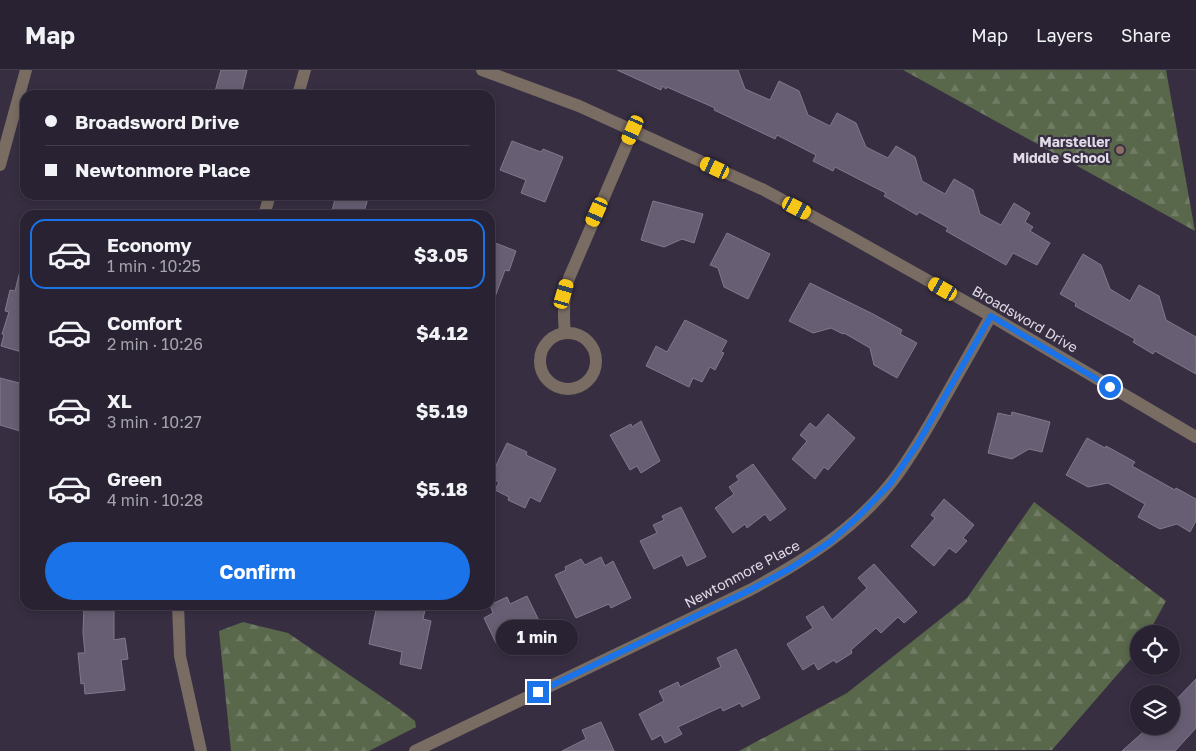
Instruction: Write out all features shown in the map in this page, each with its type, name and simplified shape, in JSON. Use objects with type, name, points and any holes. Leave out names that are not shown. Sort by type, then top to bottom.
[{"type":"street","points":[[21,90],[26,70]]},
{"type":"street","points":[[299,90],[305,70]]},
{"type":"street","name":"Broadsword Drive","points":[[482,70],[579,106],[764,190],[847,234],[991,316],[1196,437]]},
{"type":"street","points":[[0,165],[20,92]]},
{"type":"street","points":[[564,333],[564,294],[568,278],[633,130]]},
{"type":"street","name":"Newtonmore Place","points":[[415,751],[750,590],[791,568],[830,542],[890,484],[917,445],[991,316]]},
{"type":"street","points":[[564,333],[578,334],[586,338],[596,353],[595,371],[584,385],[576,388],[566,389],[550,383],[540,368],[541,350],[553,336],[564,333]]},
{"type":"street","points":[[178,610],[180,656],[202,751]]},
{"type":"green space","name":"Marsteller Middle School","points":[[903,70],[1166,70],[1195,231]]},
{"type":"green space","points":[[1034,502],[1166,601],[1153,625],[1130,625],[1130,660],[1052,750],[739,751],[847,693],[967,598]]},
{"type":"green space","points":[[243,622],[288,633],[398,708],[415,721],[416,727],[369,751],[231,751],[219,631]]},
{"type":"building","points":[[221,70],[247,70],[242,90],[215,90]]},
{"type":"building","points":[[617,70],[738,70],[745,89],[770,100],[779,81],[799,91],[808,115],[830,126],[837,113],[856,123],[866,147],[888,158],[896,146],[915,157],[922,181],[945,194],[954,179],[973,190],[980,214],[1001,225],[1014,203],[1030,213],[1025,222],[1033,227],[1030,231],[1050,243],[1037,265],[1013,253],[1006,265],[946,231],[948,228],[919,212],[917,215],[884,196],[886,193],[835,167],[833,171],[813,161],[816,155],[777,135],[775,139],[714,110],[715,108],[667,87],[666,89],[662,86],[661,90]]},
{"type":"building","points":[[512,141],[541,152],[543,149],[563,157],[545,202],[521,193],[526,180],[500,170]]},
{"type":"building","points":[[335,200],[368,200],[364,210],[332,210]]},
{"type":"building","points":[[653,201],[703,214],[694,243],[682,239],[664,247],[641,240]]},
{"type":"building","points":[[727,233],[770,254],[748,299],[724,287],[718,268],[710,265]]},
{"type":"building","points":[[495,243],[516,251],[509,271],[505,270],[495,297]]},
{"type":"building","points":[[1083,254],[1101,265],[1110,289],[1130,301],[1139,285],[1159,296],[1166,320],[1196,337],[1196,374],[1155,351],[1153,354],[1133,342],[1135,339],[1075,306],[1076,303],[1060,294]]},
{"type":"building","points":[[20,271],[20,352],[1,346],[4,335],[2,334],[9,312],[5,311],[10,290],[15,291]]},
{"type":"building","points":[[810,283],[902,330],[900,334],[917,343],[897,378],[874,365],[870,348],[844,333],[831,328],[813,333],[789,321]]},
{"type":"building","points":[[685,320],[727,341],[721,352],[724,353],[715,370],[710,367],[702,382],[693,378],[689,387],[646,366],[656,346],[667,352]]},
{"type":"building","points":[[0,378],[20,383],[20,431],[0,425]]},
{"type":"building","points":[[1012,412],[1050,422],[1042,452],[1029,449],[1012,459],[988,453],[998,413],[1011,416]]},
{"type":"building","points":[[828,414],[855,438],[828,470],[824,467],[815,479],[792,459],[807,441],[800,435],[810,423],[816,428]]},
{"type":"building","points":[[641,421],[660,461],[641,473],[637,466],[630,470],[610,435],[631,424],[632,427]]},
{"type":"building","points":[[1087,438],[1135,462],[1132,466],[1175,490],[1176,488],[1196,499],[1196,521],[1190,532],[1177,524],[1160,529],[1138,517],[1145,504],[1108,483],[1088,487],[1066,475]]},
{"type":"building","points":[[507,443],[527,452],[526,455],[556,469],[540,502],[530,497],[525,508],[508,500],[509,497],[495,490],[499,482],[495,480],[495,468]]},
{"type":"building","points":[[753,464],[786,509],[770,521],[765,514],[747,528],[745,524],[733,533],[715,508],[734,494],[729,487],[739,480],[736,476]]},
{"type":"building","points":[[944,499],[974,525],[963,538],[967,541],[956,553],[949,548],[934,566],[911,546],[935,518],[931,515]]},
{"type":"building","points":[[681,507],[706,557],[687,566],[682,555],[654,569],[640,541],[657,533],[653,525],[664,520],[662,516]]},
{"type":"building","points":[[601,557],[605,566],[613,561],[631,598],[611,608],[609,604],[576,618],[555,575],[566,570],[565,567],[581,559],[585,565]]},
{"type":"building","points":[[874,564],[917,612],[904,623],[898,617],[881,633],[876,628],[851,650],[852,653],[836,663],[834,660],[818,670],[814,663],[803,670],[787,644],[813,628],[806,617],[823,606],[832,620],[867,588],[858,578]]},
{"type":"building","points":[[527,596],[545,633],[526,642],[521,631],[496,643],[484,618],[493,613],[492,610],[495,610],[495,603],[507,597],[510,604]]},
{"type":"building","points":[[84,610],[114,610],[114,640],[125,638],[128,659],[121,660],[125,690],[85,694],[84,683],[81,684],[78,653],[85,653]]},
{"type":"building","points":[[376,610],[425,610],[423,619],[431,621],[421,669],[400,664],[402,652],[369,644]]},
{"type":"building","points":[[736,649],[760,698],[742,707],[740,703],[723,711],[721,707],[678,727],[682,734],[665,743],[661,735],[652,740],[639,714],[664,701],[659,691],[678,682],[680,687],[721,667],[717,658]]},
{"type":"building","points":[[1196,679],[1196,728],[1175,751],[1122,751],[1140,735],[1180,735],[1180,696]]},
{"type":"building","points":[[601,722],[614,751],[562,751],[586,739],[582,730]]},
{"type":"place","name":"Marsteller Middle School","points":[[1120,150]]},
{"type":"route","points":[[538,692],[750,590],[791,568],[830,542],[890,484],[917,445],[991,316],[1110,387]]}]
